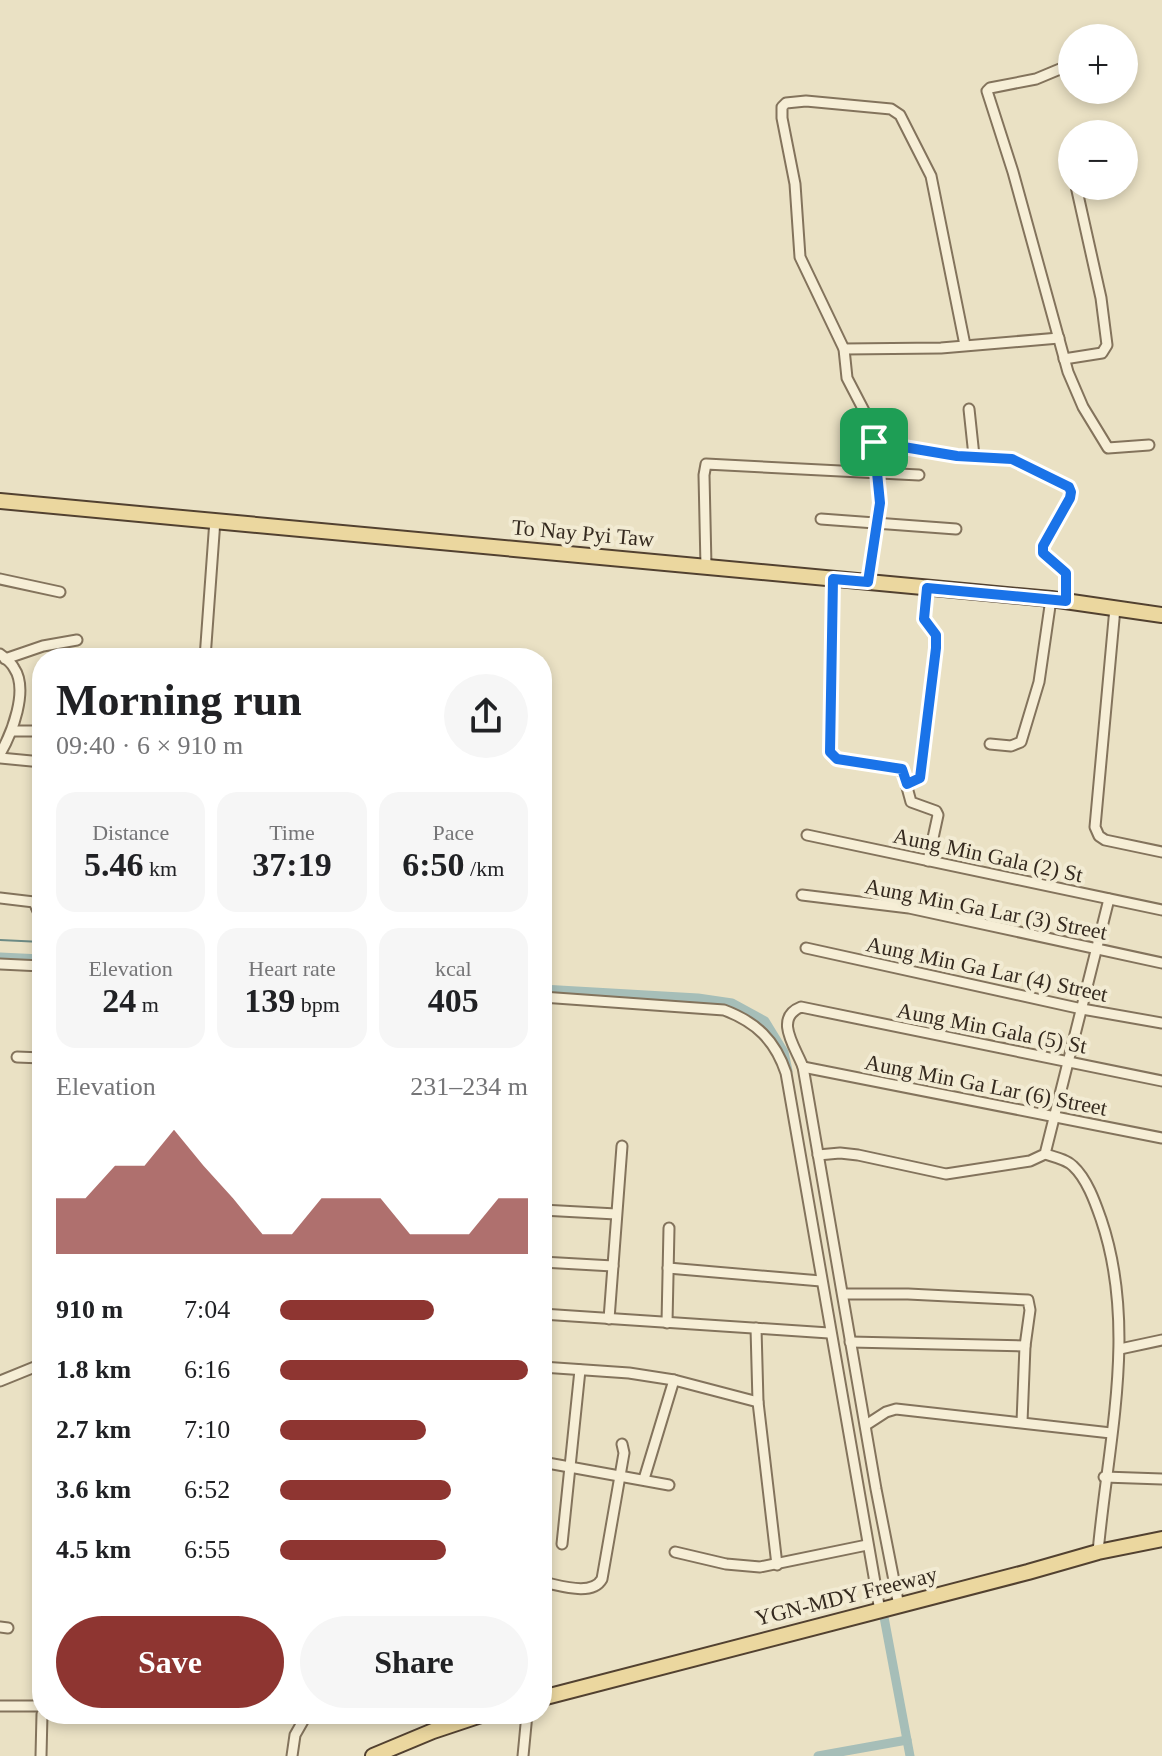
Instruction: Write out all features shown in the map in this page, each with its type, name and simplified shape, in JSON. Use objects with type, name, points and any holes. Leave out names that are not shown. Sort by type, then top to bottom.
[{"type":"main road","name":"To Nay Pyi Taw","points":[[0,501],[1058,600],[1162,615]]},
{"type":"main road","name":"YGN-MDY Freeway","points":[[552,1695],[1098,1552],[1162,1539]]},
{"type":"main road","points":[[373,1756],[454,1724]]},
{"type":"street","points":[[1058,70],[1036,79],[987,91],[1013,172],[1064,359],[1083,407],[1108,448],[1149,445]]},
{"type":"street","points":[[868,582],[880,503],[874,442],[868,418],[847,378],[844,349],[800,257],[795,184],[782,118],[782,107],[786,103],[806,101],[891,109],[900,115],[931,176],[965,345]]},
{"type":"street","points":[[1064,359],[1102,353],[1107,349],[1101,298],[1079,200]]},
{"type":"street","points":[[844,349],[941,348],[1059,338]]},
{"type":"street","points":[[969,409],[974,456]]},
{"type":"street","points":[[874,442],[957,456],[1012,459],[1069,487],[1071,492],[1043,546],[1043,553],[1066,573],[1021,742],[1011,746],[990,744]]},
{"type":"street","points":[[706,566],[706,464],[919,475]]},
{"type":"street","points":[[821,519],[956,529]]},
{"type":"street","points":[[206,648],[215,520]]},
{"type":"street","points":[[0,579],[60,592]]},
{"type":"street","points":[[833,579],[830,752],[837,759],[902,769],[911,802],[936,811],[938,815],[928,861]]},
{"type":"street","points":[[907,784],[920,778],[936,648],[936,635],[924,619],[927,588]]},
{"type":"street","points":[[1115,608],[1095,827],[1105,840],[1162,852]]},
{"type":"street","points":[[36,648],[77,640]]},
{"type":"street","points":[[32,649],[3,657],[14,668],[18,680],[16,716],[0,756],[32,761]]},
{"type":"street","points":[[12,731],[32,731]]},
{"type":"street","name":"Aung Min Gala (2) St","points":[[807,835],[1162,910]]},
{"type":"street","name":"Aung Min Ga Lar (3) Street","points":[[802,895],[909,908],[1162,963]]},
{"type":"street","points":[[0,898],[32,902]]},
{"type":"street","points":[[1045,1154],[1109,899]]},
{"type":"street","name":"Aung Min Ga Lar (4) Street","points":[[806,948],[1082,1009],[1162,1023]]},
{"type":"street","points":[[0,964],[32,966]]},
{"type":"street","points":[[552,998],[709,1007],[739,1015],[763,1031],[781,1057],[880,1611]]},
{"type":"street","name":"Aung Min Gala (5) St","points":[[803,1067],[786,1025],[797,1008],[1162,1081]]},
{"type":"street","points":[[17,1057],[32,1058]]},
{"type":"street","points":[[803,1067],[899,1606]]},
{"type":"street","name":"Aung Min Ga Lar (6) Street","points":[[803,1067],[1162,1138]]},
{"type":"street","points":[[609,1319],[622,1146]]},
{"type":"street","points":[[818,1155],[858,1155],[946,1174],[1030,1161],[1045,1154],[1073,1166],[1094,1199],[1113,1264],[1118,1296],[1120,1349],[1098,1552]]},
{"type":"street","points":[[552,1211],[616,1214]]},
{"type":"street","points":[[667,1323],[669,1228]]},
{"type":"street","points":[[552,1263],[613,1266]]},
{"type":"street","points":[[668,1268],[821,1281]]},
{"type":"street","points":[[844,1294],[1026,1299],[1030,1302],[1030,1310],[1025,1346],[1022,1422]]},
{"type":"street","points":[[552,1315],[829,1333]]},
{"type":"street","points":[[756,1328],[758,1402],[777,1565]]},
{"type":"street","points":[[1120,1349],[1162,1340]]},
{"type":"street","points":[[850,1342],[1025,1346]]},
{"type":"street","points":[[0,1381],[32,1368]]},
{"type":"street","points":[[552,1368],[674,1380],[758,1402]]},
{"type":"street","points":[[562,1544],[580,1370]]},
{"type":"street","points":[[644,1479],[674,1380]]},
{"type":"street","points":[[866,1425],[896,1409],[1111,1433]]},
{"type":"street","points":[[552,1583],[589,1589],[599,1586],[621,1474],[622,1444]]},
{"type":"street","points":[[552,1463],[669,1485]]},
{"type":"street","points":[[1104,1477],[1162,1479]]},
{"type":"street","points":[[675,1552],[735,1565],[777,1565],[867,1545]]},
{"type":"street","points":[[0,1706],[32,1706]]},
{"type":"street","points":[[41,1756],[42,1724]]},
{"type":"street","points":[[292,1756],[295,1735],[301,1724]]},
{"type":"street","points":[[523,1756],[526,1724]]},
{"type":"waterway","points":[[0,940],[32,942]]},
{"type":"waterway","points":[[0,957],[32,959]]},
{"type":"waterway","points":[[552,990],[698,998],[732,1003],[765,1021],[784,1052],[788,1071]]},
{"type":"waterway","points":[[884,1617],[910,1756]]},
{"type":"waterway","points":[[818,1756],[907,1740]]},
{"type":"route","points":[[874,442],[957,456],[1012,459],[1069,487],[1071,492],[1043,546],[1043,553],[1066,573],[1066,601],[927,588],[924,619],[936,635],[936,648],[920,778],[907,784],[902,769],[837,759],[830,752],[833,579],[868,582],[880,503],[874,442]]}]
